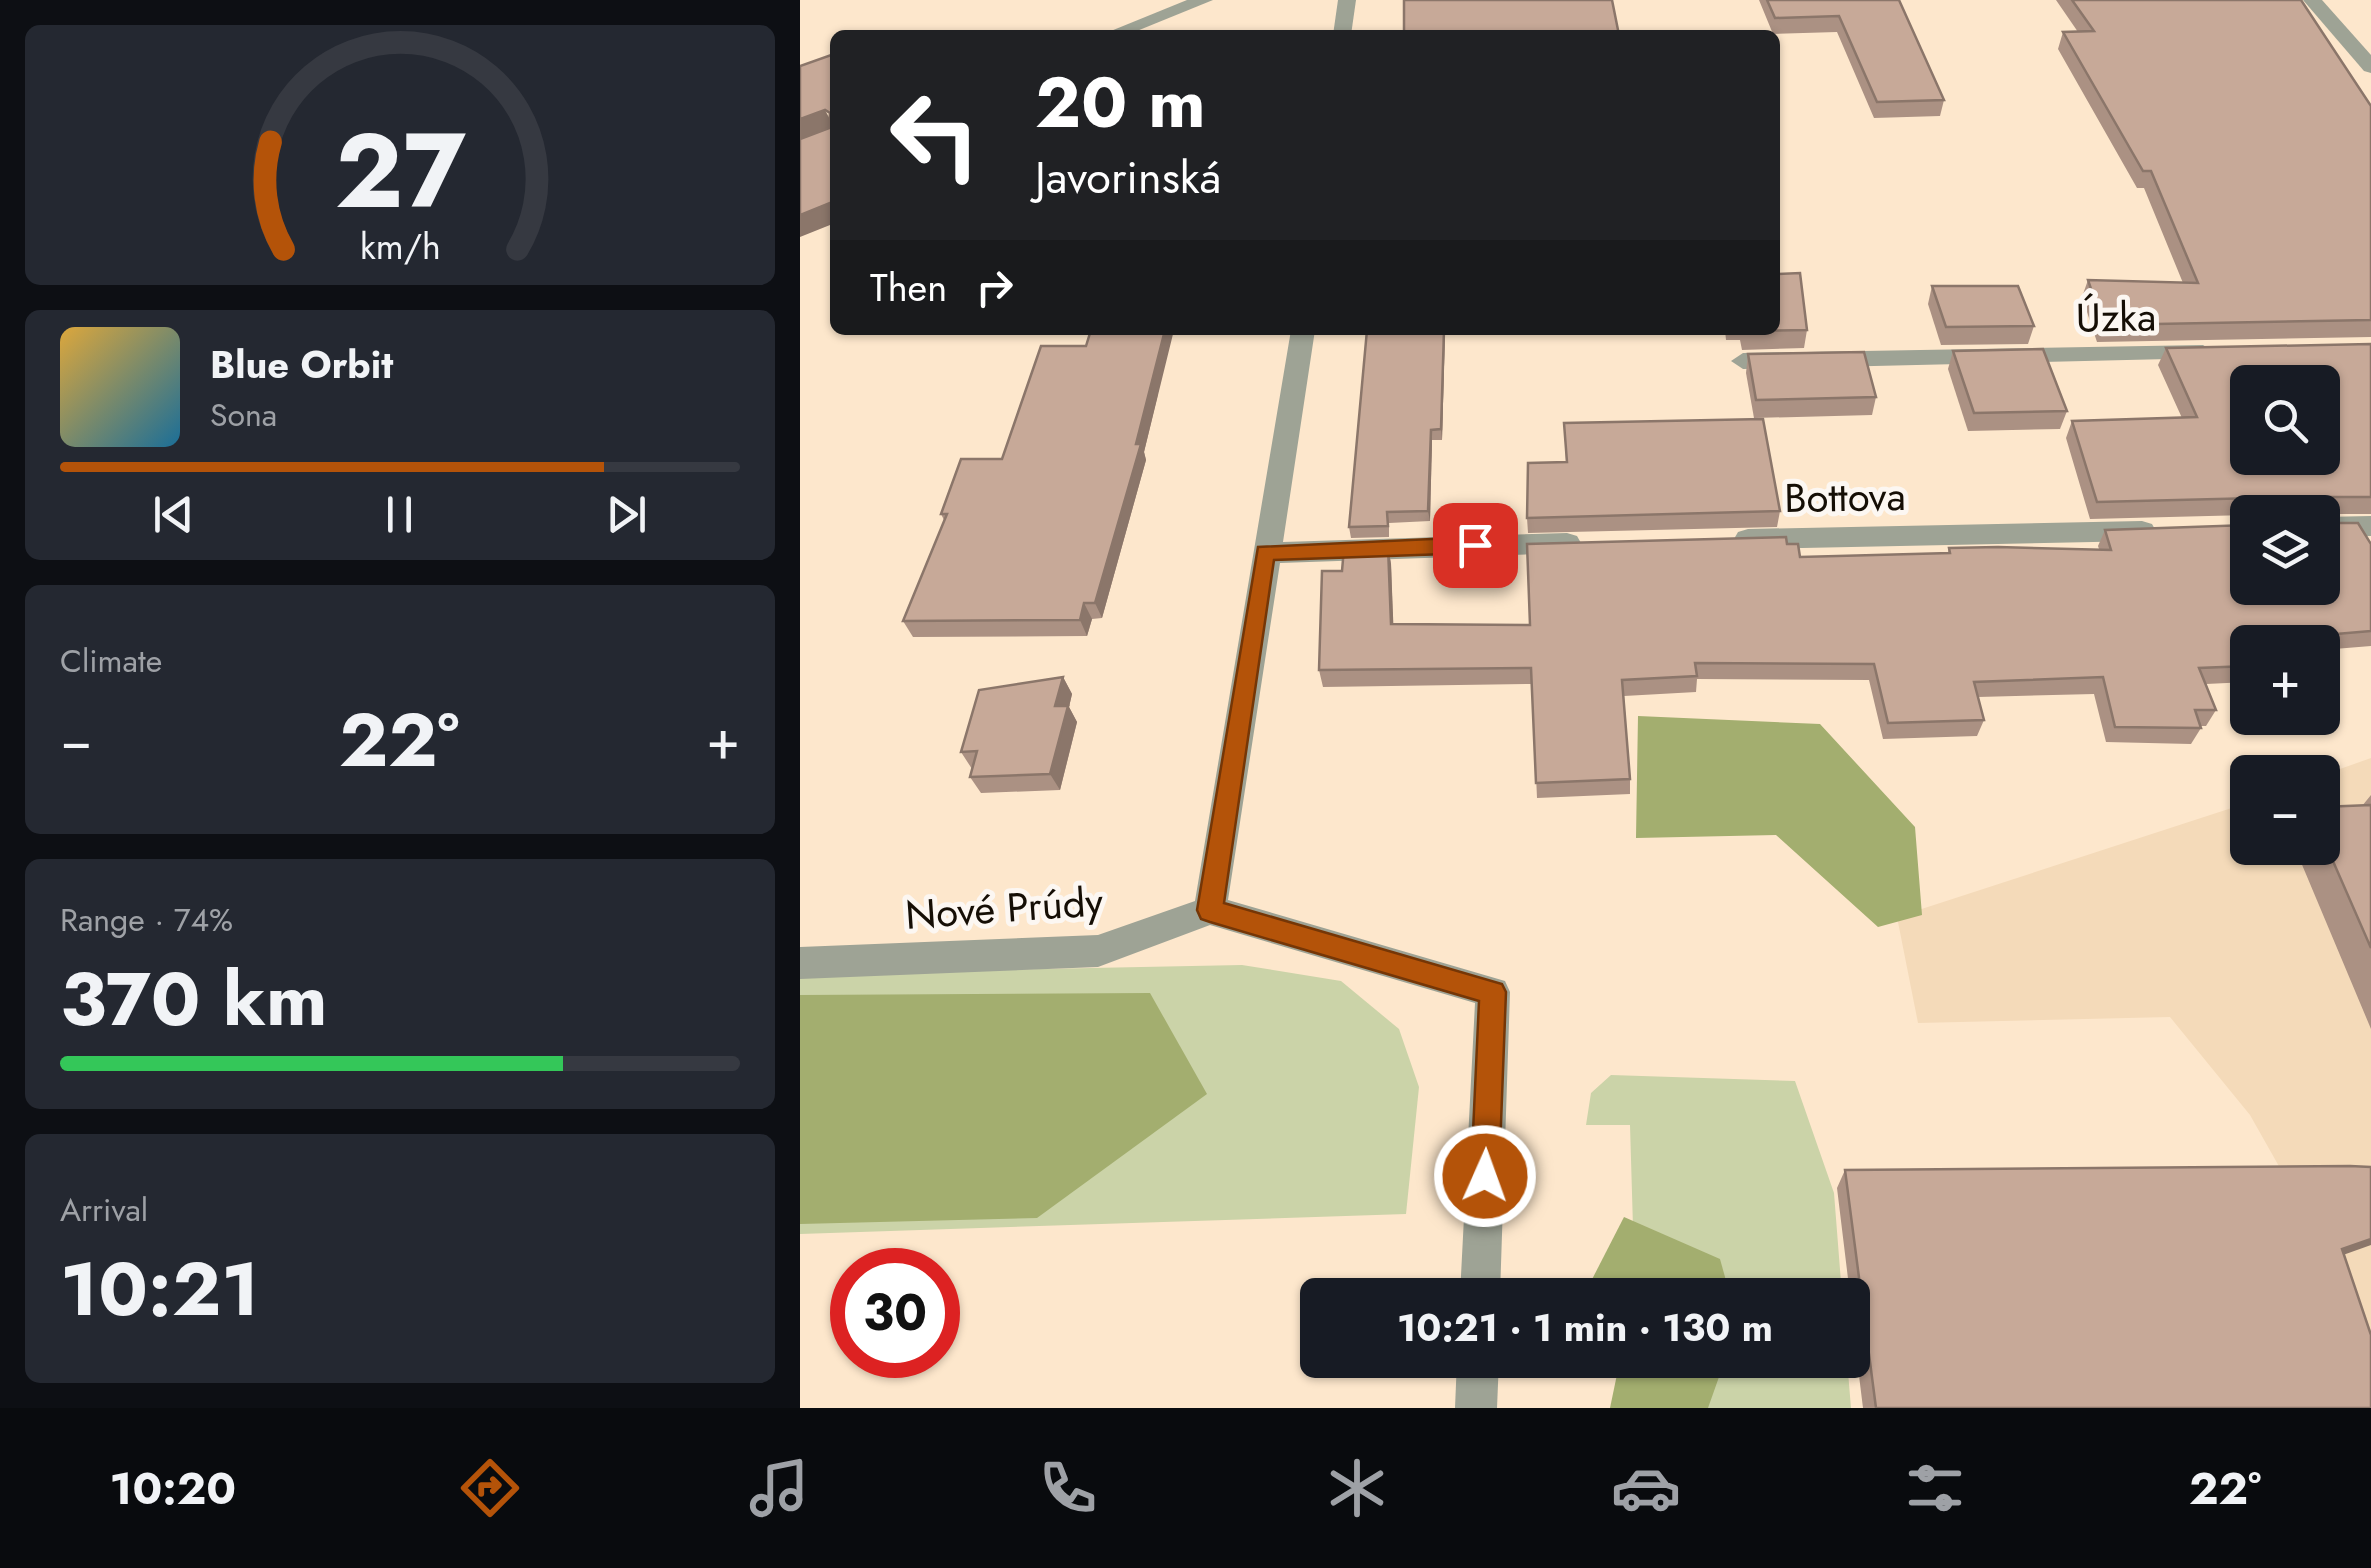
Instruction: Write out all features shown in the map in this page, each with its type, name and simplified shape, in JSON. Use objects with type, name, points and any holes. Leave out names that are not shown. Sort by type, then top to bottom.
[{"type":"street","points":[[1123,30],[1204,0]]},
{"type":"street","points":[[1343,30],[1346,0]]},
{"type":"street","points":[[2312,0],[2371,67]]},
{"type":"street","points":[[1302,335],[1210,910],[1493,992],[1481,1278]]},
{"type":"street","name":"Úzka","points":[[1742,361],[2234,352]]},
{"type":"street","points":[[2340,527],[2371,526]]},
{"type":"street","name":"Bottova","points":[[1715,540],[2168,530]]},
{"type":"street","points":[[1265,553],[1596,542]]},
{"type":"street","name":"Nové Prúdy","points":[[800,963],[1098,951],[1210,910]]},
{"type":"street","points":[[1476,1408],[1477,1378]]},
{"type":"shaded area","points":[[2371,758],[2371,1408],[2289,1184],[2250,1115],[2170,1017],[1918,1023],[1897,917],[2230,809],[2230,865],[2340,865],[2340,769]]},
{"type":"green space","points":[[1638,716],[1820,724],[1915,827],[1922,915],[1878,927],[1776,835],[1636,838]]},
{"type":"green space","points":[[1242,965],[1341,981],[1399,1029],[1419,1087],[1406,1214],[800,1234],[800,974]]},
{"type":"green space","points":[[1150,993],[1207,1094],[1037,1218],[800,1224],[800,995]]},
{"type":"green space","points":[[1611,1075],[1795,1081],[1834,1193],[1841,1278],[1634,1278],[1630,1125],[1586,1125],[1591,1093]]},
{"type":"green space","points":[[1624,1217],[1720,1259],[1725,1278],[1593,1278]]},
{"type":"green space","points":[[1616,1378],[1719,1378],[1708,1408],[1610,1408]]},
{"type":"green space","points":[[1637,1378],[1848,1378],[1851,1408],[1638,1408]]},
{"type":"building","points":[[1404,0],[1612,0],[1618,30],[1404,30]]},
{"type":"building","points":[[1767,0],[1899,0],[1944,100],[1877,102],[1839,16],[1775,18]]},
{"type":"building","points":[[2072,0],[2301,0],[2371,106],[2371,320],[2103,325],[2088,280],[2198,283],[2151,171],[2143,171],[2063,32],[2094,31]]},
{"type":"building","points":[[830,55],[830,113],[825,110],[800,119],[800,66]]},
{"type":"building","points":[[830,113],[830,203],[800,215],[800,139],[829,128]]},
{"type":"building","points":[[1800,273],[1807,330],[1780,330],[1780,274]]},
{"type":"building","points":[[1932,286],[2018,286],[2034,326],[1946,327]]},
{"type":"building","points":[[1089,335],[1164,335],[1136,444],[1141,444],[1095,603],[1084,603],[1080,620],[903,621],[947,514],[941,514],[961,459],[1002,459],[1041,346],[1086,346]]},
{"type":"building","points":[[1367,335],[1444,335],[1441,429],[1431,430],[1428,511],[1387,512],[1388,526],[1349,527]]},
{"type":"building","points":[[2371,344],[2371,497],[2230,495],[2230,499],[2097,502],[2072,421],[2197,417],[2166,348]]},
{"type":"building","points":[[2043,349],[2067,411],[1974,413],[1953,351]]},
{"type":"building","points":[[1864,352],[1876,397],[1756,400],[1748,354]]},
{"type":"building","points":[[1763,419],[1780,511],[1527,518],[1528,463],[1567,462],[1564,423]]},
{"type":"building","points":[[2340,523],[2358,523],[2371,544],[2371,631],[2340,634],[2340,625],[2230,625],[2230,667],[2199,668],[2216,710],[2195,710],[2201,728],[2115,727],[2103,677],[1974,682],[1984,720],[1888,723],[1874,664],[1695,663],[1697,676],[1622,680],[1630,779],[1536,783],[1531,668],[1319,670],[1322,571],[1342,571],[1344,548],[1388,547],[1391,624],[1530,625],[1527,544],[1786,537],[1787,544],[1798,544],[1800,557],[1950,553],[1949,548],[2111,550],[2105,530],[2230,526],[2230,605],[2340,605]]},
{"type":"building","points":[[1063,677],[1055,706],[1068,706],[1050,774],[970,777],[977,751],[961,752],[979,690]]},
{"type":"building","points":[[2371,805],[2371,948],[2335,865],[2340,865],[2340,806]]},
{"type":"building","points":[[2371,1167],[2371,1239],[2342,1249],[2371,1335],[2371,1408],[1876,1408],[1870,1362],[1870,1278],[1859,1278],[1845,1170]]},
{"type":"route","points":[[1475,545],[1265,553],[1210,910],[1493,992],[1485,1176]]}]
